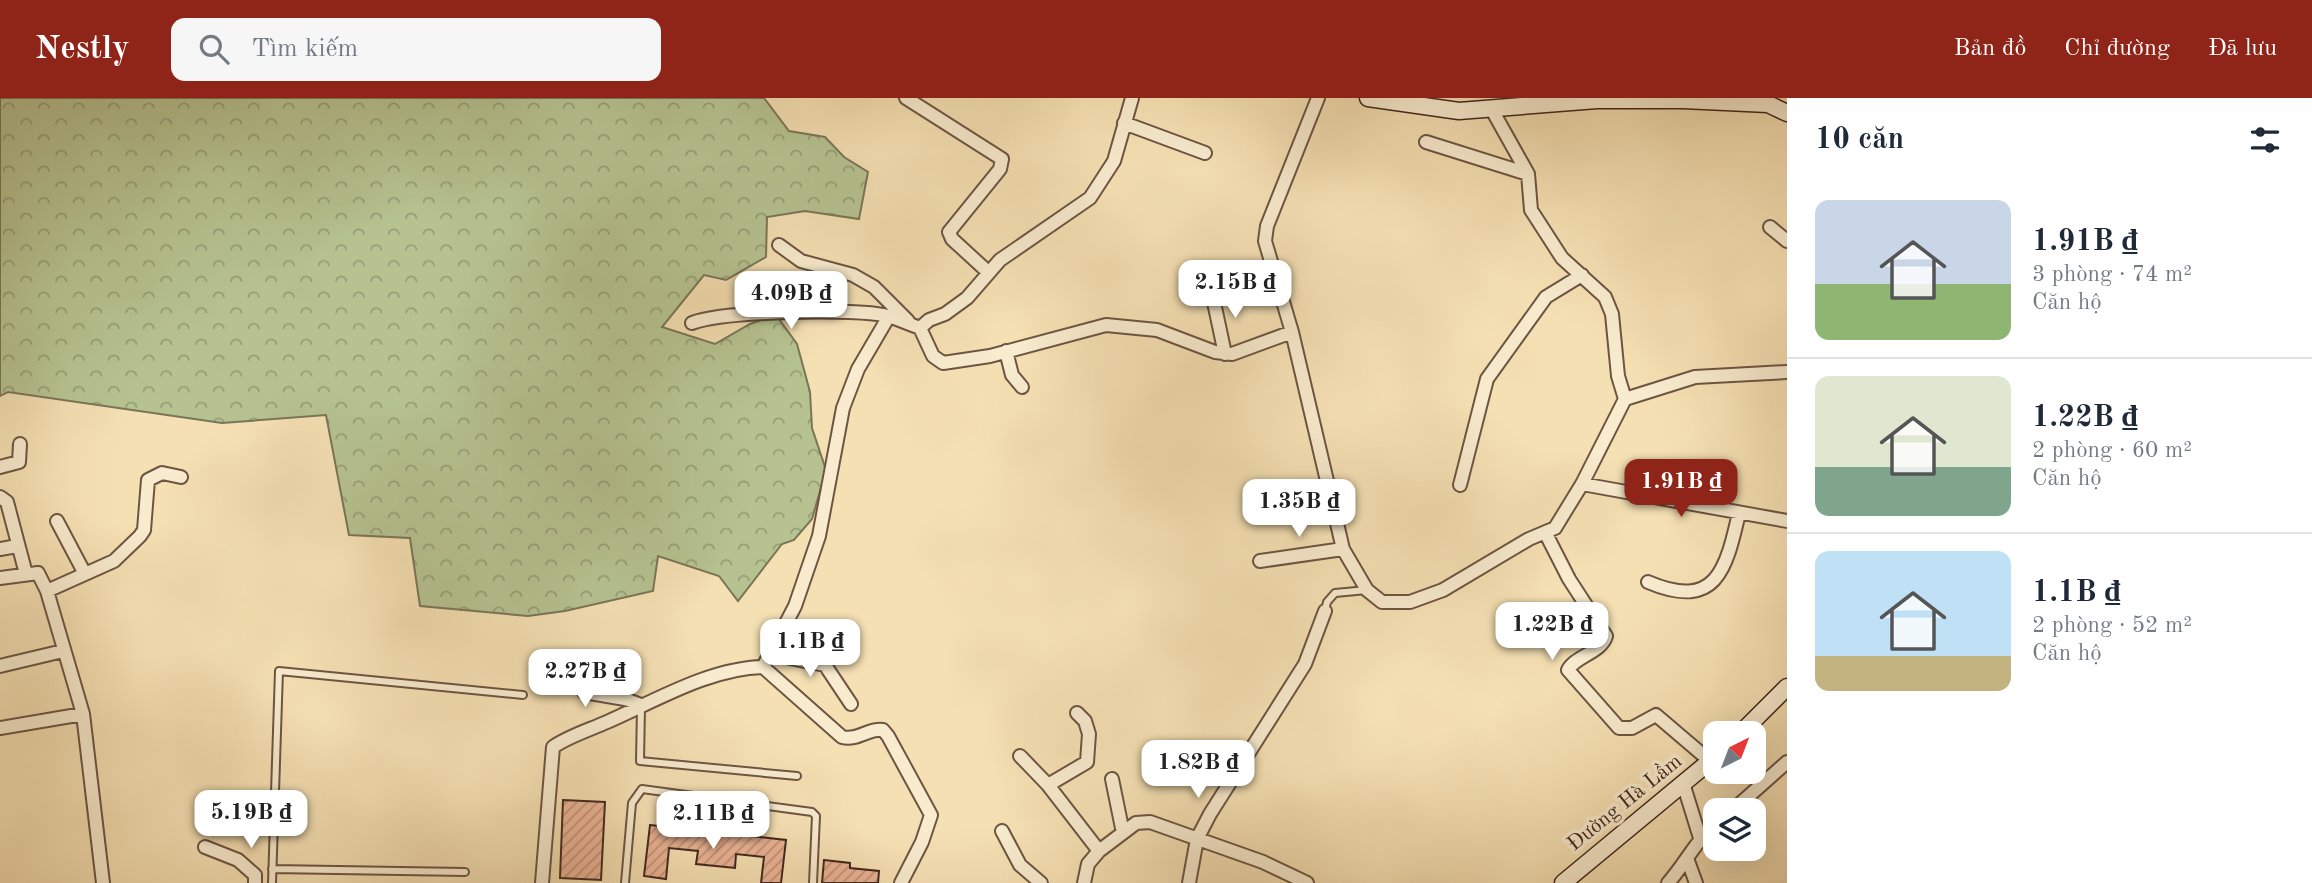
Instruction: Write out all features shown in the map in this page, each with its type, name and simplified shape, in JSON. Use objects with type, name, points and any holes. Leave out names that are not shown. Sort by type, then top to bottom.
[{"type":"main road","points":[[1368,98],[1458,111],[1597,100],[1683,100],[1768,104],[1787,113]]},
{"type":"main road","points":[[1753,721],[1787,687]]},
{"type":"main road","name":"Đường Hà Lầm","points":[[1563,883],[1703,767]]},
{"type":"street","points":[[906,98],[1002,159],[1000,169],[949,232],[952,239],[988,272]]},
{"type":"street","points":[[920,328],[967,298],[1000,260],[1090,198],[1114,161],[1132,98]]},
{"type":"street","points":[[1318,98],[1267,226],[1265,241],[1292,332],[1343,550],[1367,590],[1382,602],[1410,602],[1443,590],[1529,539],[1546,534],[1555,527],[1582,484],[1625,399],[1618,376],[1612,314],[1605,297],[1562,258],[1531,210],[1528,174],[1491,108]]},
{"type":"street","points":[[1124,123],[1205,153]]},
{"type":"street","points":[[1426,142],[1528,174]]},
{"type":"street","points":[[1770,227],[1787,241]]},
{"type":"street","points":[[779,244],[801,261],[853,275],[874,287],[908,321],[920,328],[933,356],[943,363],[960,362],[1106,325],[1157,330],[1225,354],[1255,348],[1292,332]]},
{"type":"street","points":[[1460,485],[1487,379],[1546,297],[1582,275]]},
{"type":"street","points":[[1212,293],[1225,354]]},
{"type":"street","points":[[692,323],[706,317],[868,311],[908,321]]},
{"type":"street","points":[[763,667],[794,606],[819,536],[843,408],[858,369],[889,316]]},
{"type":"street","points":[[1006,351],[1012,375],[1022,387]]},
{"type":"street","points":[[1625,399],[1695,377],[1787,372]]},
{"type":"street","points":[[0,467],[19,462],[20,444]]},
{"type":"street","points":[[47,591],[114,561],[144,530],[148,480],[162,473],[181,477]]},
{"type":"street","points":[[1582,484],[1787,521]]},
{"type":"street","points":[[0,497],[7,502],[26,574]]},
{"type":"street","points":[[1648,582],[1680,593],[1696,591],[1709,585],[1725,566],[1739,513]]},
{"type":"street","points":[[57,521],[85,574]]},
{"type":"street","points":[[1546,534],[1569,579],[1606,636],[1604,643],[1571,664],[1568,670],[1619,728],[1632,728],[1656,715],[1703,751]]},
{"type":"street","points":[[0,548],[17,545]]},
{"type":"street","points":[[1259,561],[1343,550]]},
{"type":"street","points":[[0,578],[40,574],[47,591],[83,714],[103,883]]},
{"type":"street","points":[[1189,883],[1197,839],[1305,664],[1325,611]]},
{"type":"street","points":[[0,666],[63,651]]},
{"type":"street","points":[[770,654],[824,665],[850,704]]},
{"type":"street","points":[[577,666],[580,688],[584,692],[641,705]]},
{"type":"street","points":[[541,883],[553,747],[641,705],[738,670],[763,667],[842,737],[855,739],[877,729],[883,730],[888,736],[931,815],[922,842],[901,883]]},
{"type":"street","points":[[1048,785],[1087,762],[1090,756],[1085,720],[1077,713]]},
{"type":"street","points":[[0,728],[83,714]]},
{"type":"street","points":[[1020,756],[1048,785],[1099,851]]},
{"type":"street","points":[[1746,798],[1787,762]]},
{"type":"street","points":[[1112,779],[1123,832]]},
{"type":"street","points":[[1683,783],[1700,838]]},
{"type":"street","points":[[1084,883],[1088,864],[1099,851],[1136,823],[1150,822],[1307,883]]},
{"type":"street","points":[[1002,831],[1020,865],[1041,883]]},
{"type":"street","points":[[1668,883],[1688,861],[1703,836]]},
{"type":"street","points":[[205,847],[238,860],[255,875],[255,883]]},
{"type":"street","points":[[1688,861],[1696,883]]},
{"type":"street","points":[[1276,883],[1286,873]]},
{"type":"lane","points":[[1325,611],[1326,602],[1335,593],[1367,590]]},
{"type":"lane","points":[[272,883],[279,671],[523,695]]},
{"type":"lane","points":[[641,705],[640,761],[797,776]]},
{"type":"lane","points":[[625,883],[632,803],[642,789],[812,811],[816,816],[813,883]]},
{"type":"lane","points":[[272,870],[465,872]]},
{"type":"green space","points":[[0,98],[764,98],[789,131],[825,137],[844,157],[868,172],[859,219],[805,211],[767,217],[766,257],[726,280],[704,275],[662,327],[715,344],[750,324],[776,315],[797,344],[810,392],[812,428],[826,470],[812,519],[794,540],[782,544],[738,601],[719,576],[658,556],[653,591],[565,611],[528,616],[420,606],[410,538],[349,535],[326,415],[222,423],[8,392],[0,396]]},
{"type":"building","points":[[563,800],[605,802],[601,880],[560,878]]},
{"type":"building","points":[[650,825],[786,840],[781,883],[761,883],[764,857],[736,854],[735,868],[696,864],[698,851],[669,848],[666,879],[644,876]]},
{"type":"building","points":[[824,860],[850,863],[850,868],[879,871],[878,883],[822,883]]}]
